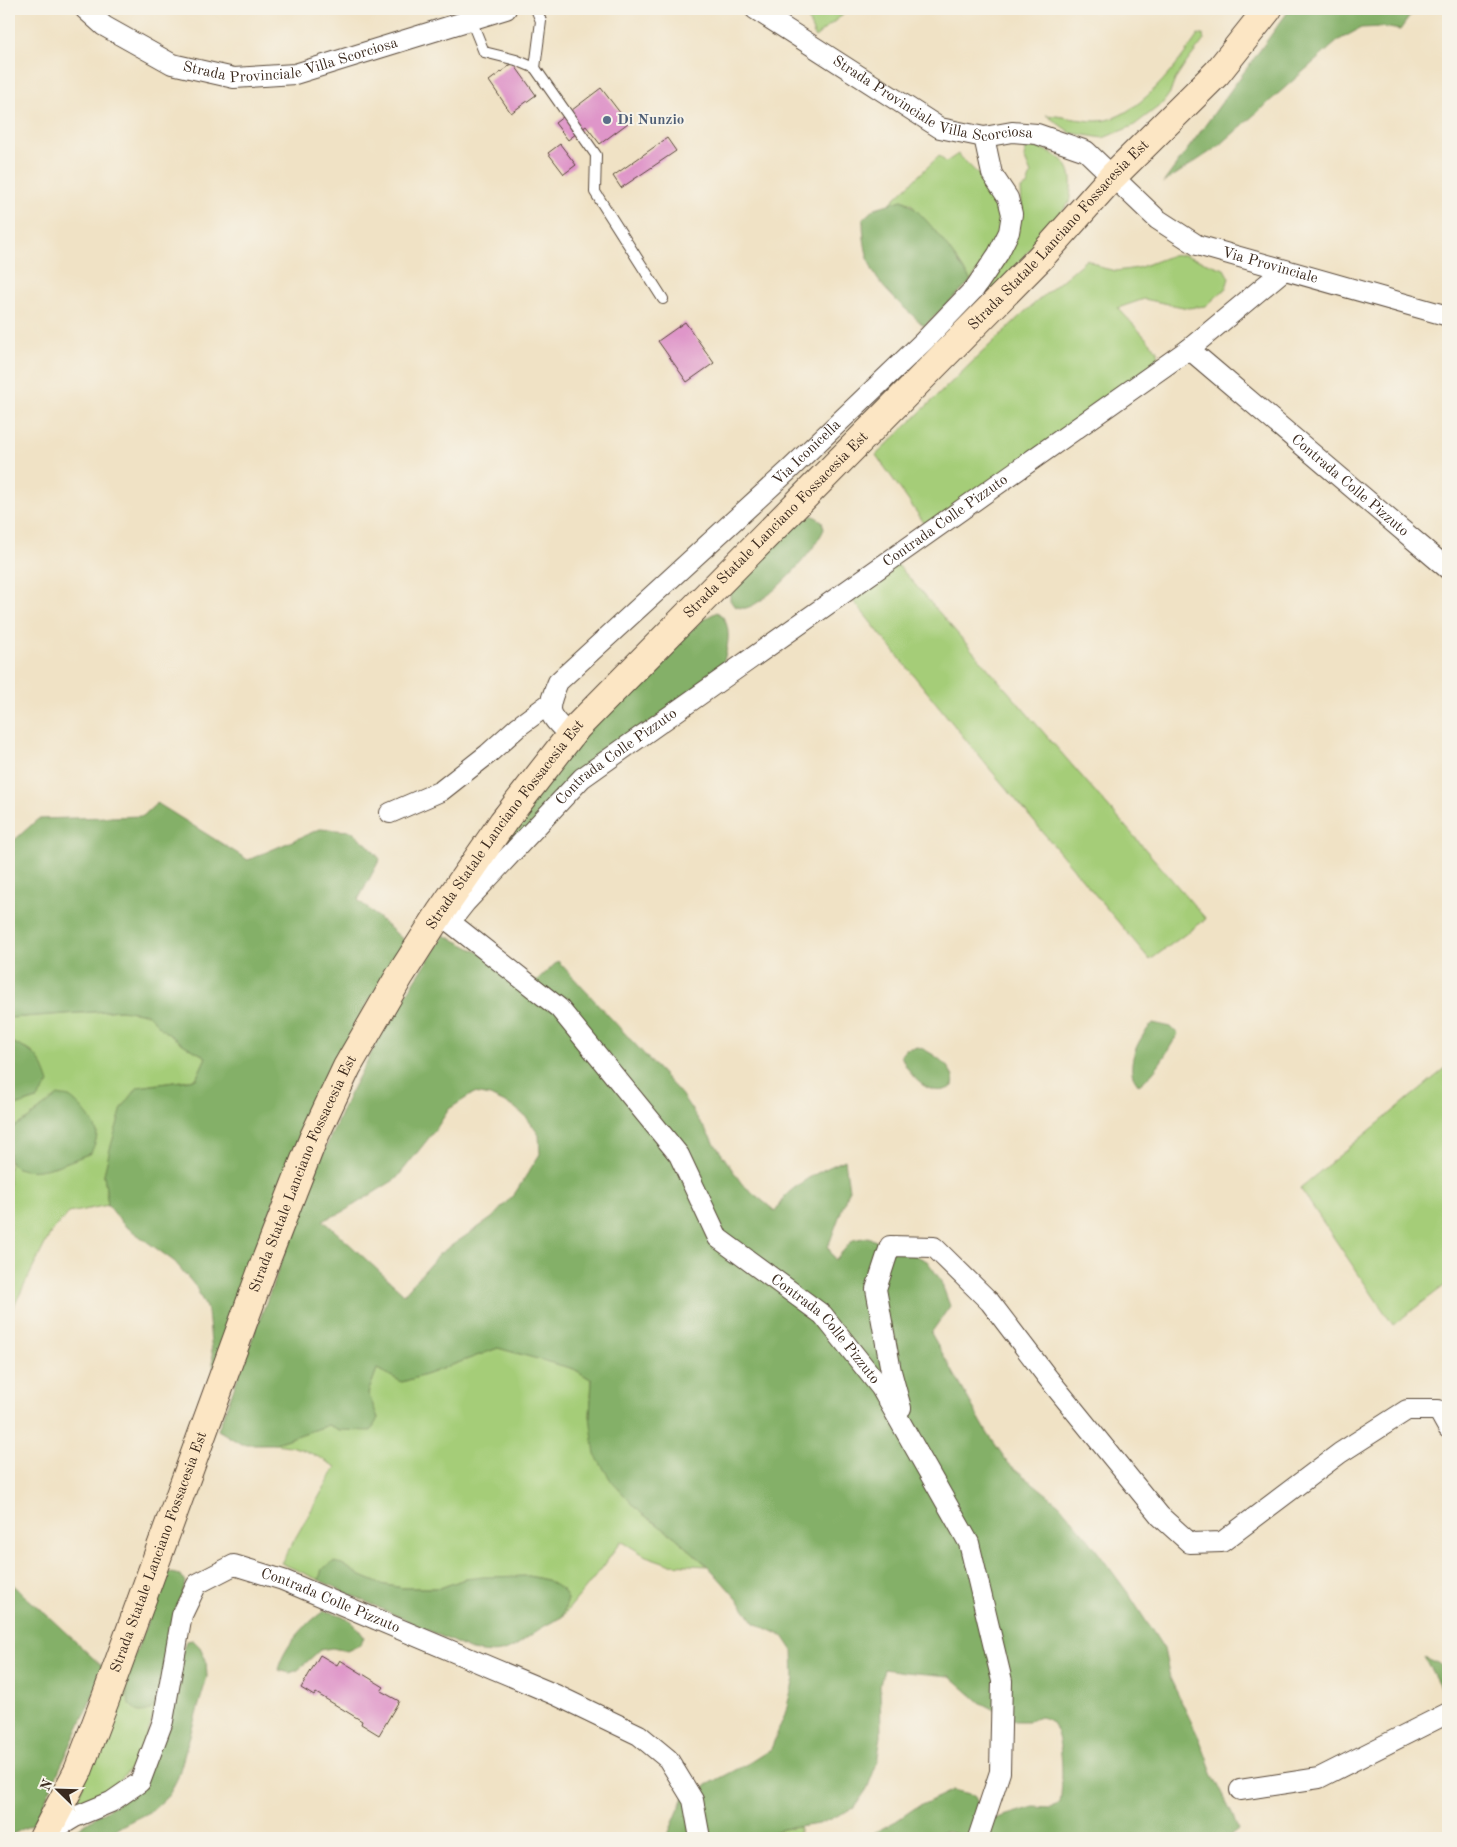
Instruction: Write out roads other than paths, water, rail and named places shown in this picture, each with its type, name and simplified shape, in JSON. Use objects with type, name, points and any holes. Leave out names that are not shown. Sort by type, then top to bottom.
[{"type":"main road","name":"Strada Statale Lanciano Fossacesia Est","points":[[44,1837],[78,1771],[142,1602],[296,1180],[347,1067],[391,991],[445,918],[503,822],[584,720],[1040,258],[1114,176],[1216,73],[1268,9]]},
{"type":"street","name":"Strada Provinciale Villa Scorciosa","points":[[85,9],[104,26],[172,64],[234,78],[295,74],[506,9]]},
{"type":"street","name":"Strada Provinciale Villa Scorciosa","points":[[755,9],[940,128],[984,137],[1012,132],[1037,134],[1086,151],[1114,176]]},
{"type":"street","name":"Via Iconicella","points":[[550,703],[558,682],[888,376],[975,288],[998,254],[1009,232],[1012,214],[1008,198],[992,174],[984,137]]},
{"type":"street","name":"Via Provinciale","points":[[1114,176],[1157,219],[1197,245],[1448,316]]},
{"type":"street","points":[[1189,349],[1284,270]]},
{"type":"street","name":"Contrada Colle Pizzuto","points":[[978,1838],[1000,1772],[1002,1681],[969,1543],[881,1388],[823,1315],[718,1238],[679,1155],[559,1008],[445,918],[465,904],[582,778],[1189,349],[1448,569]]},
{"type":"street","points":[[390,813],[441,791],[488,754],[519,726],[550,703],[552,718],[570,736]]},
{"type":"street","points":[[910,1439],[891,1371],[876,1289],[890,1246],[934,1247],[990,1302],[1048,1378],[1160,1516],[1190,1543],[1222,1542],[1340,1453],[1407,1410],[1438,1410],[1448,1428]]},
{"type":"street","name":"Contrada Colle Pizzuto","points":[[44,1837],[75,1817],[111,1802],[140,1782],[163,1721],[182,1616],[197,1584],[234,1565],[283,1580],[547,1691],[639,1735],[668,1759],[693,1800],[700,1838]]},
{"type":"street","points":[[1240,1790],[1319,1778],[1448,1712]]},
{"type":"lane","points":[[535,68],[541,21],[536,9]]},
{"type":"lane","points":[[470,20],[484,52],[516,60],[535,68],[596,155],[595,192],[664,299]]},
{"type":"place","name":"Di Nunzio","points":[[607,120]]}]
